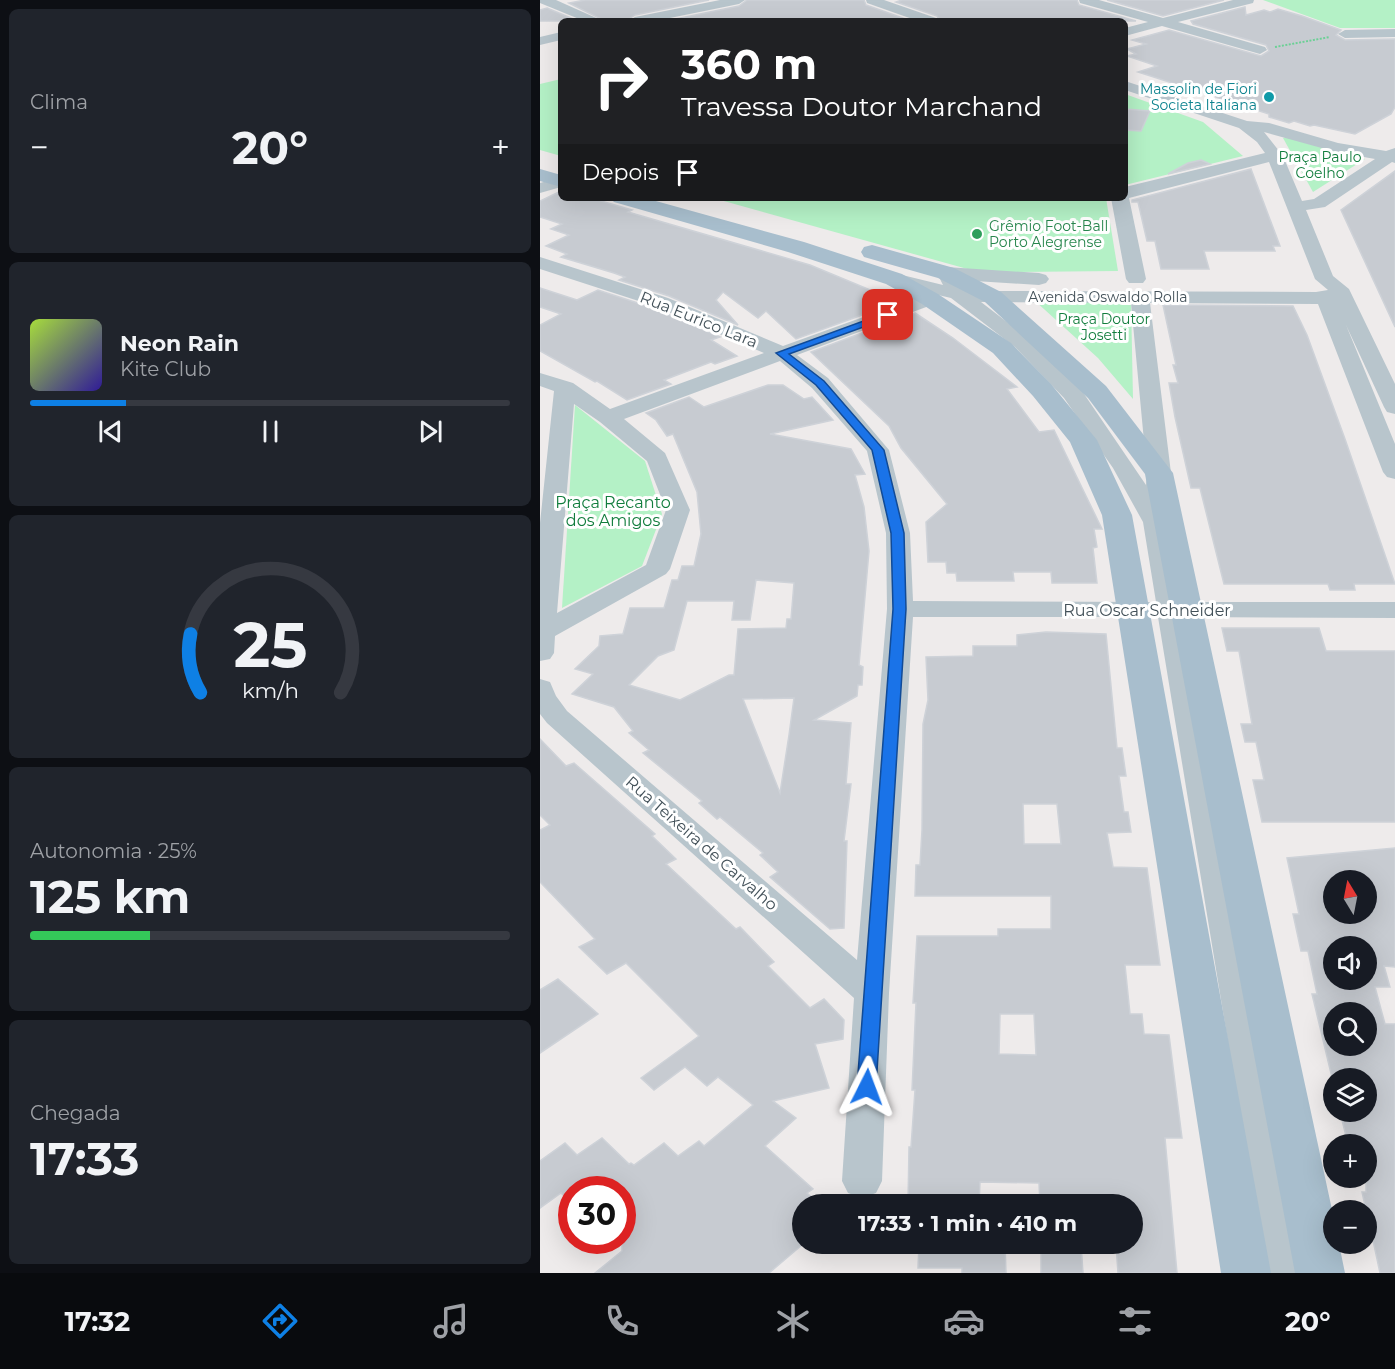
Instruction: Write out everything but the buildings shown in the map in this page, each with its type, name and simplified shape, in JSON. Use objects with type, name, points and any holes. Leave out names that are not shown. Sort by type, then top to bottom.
[{"type":"main road","points":[[540,158],[558,163]]},
{"type":"main road","points":[[540,175],[558,181]]},
{"type":"main road","points":[[632,201],[796,247],[894,279],[993,297],[1096,392],[1159,473],[1164,610],[1246,1273]]},
{"type":"main road","points":[[692,201],[945,289],[1042,390],[1083,440],[1164,610],[1320,1273]]},
{"type":"street","points":[[545,0],[589,18]]},
{"type":"street","points":[[650,18],[740,0]]},
{"type":"street","points":[[872,0],[923,18]]},
{"type":"street","points":[[1085,0],[1260,50]]},
{"type":"street","points":[[1128,31],[1248,0]]},
{"type":"street","points":[[1345,34],[1395,33]]},
{"type":"street","points":[[540,41],[558,37]]},
{"type":"street","points":[[1128,86],[1245,125],[1293,133],[1336,147],[1394,156]]},
{"type":"street","points":[[1245,125],[1263,139],[1275,156],[1395,472]]},
{"type":"street","points":[[1336,147],[1371,145],[1395,140]]},
{"type":"street","points":[[1128,193],[1275,156]]},
{"type":"street","points":[[1296,207],[1319,203],[1394,156]]},
{"type":"street","points":[[540,188],[558,183]]},
{"type":"street","points":[[1121,201],[1138,288],[1159,473],[1155,522],[1164,610],[1287,1273]]},
{"type":"street","name":"Rua Eurico Lara","points":[[540,263],[661,302],[782,353],[820,383],[878,450],[898,533],[900,609],[872,993],[862,1181]]},
{"type":"street","name":"Avenida Oswaldo Rolla","points":[[945,289],[1011,279],[1138,288],[1325,289]]},
{"type":"street","name":"Avenida Oswaldo Rolla","points":[[993,297],[1138,288]]},
{"type":"street","points":[[608,417],[782,353],[945,289],[1022,343],[1072,393],[1125,468],[1155,522]]},
{"type":"street","points":[[1325,289],[1339,289],[1390,384],[1395,407]]},
{"type":"street","points":[[540,379],[565,388],[608,417],[657,458],[678,510],[657,569],[541,642]]},
{"type":"street","points":[[541,642],[565,388]]},
{"type":"street","name":"Rua Oscar Schneider","points":[[900,609],[1395,610]]},
{"type":"street","name":"Rua Teixeira de Carvalho","points":[[540,688],[542,697],[557,717],[872,993]]},
{"type":"path","points":[[1260,50],[1345,34]]},
{"type":"green space","points":[[1263,0],[1395,0],[1395,28],[1340,28]]},
{"type":"green space","points":[[558,80],[558,155],[540,150],[540,84]]},
{"type":"green space","name":"Grêmio Foot-Ball Porto Alegrense","points":[[1128,95],[1203,122],[1243,156],[1128,184]]},
{"type":"green space","name":"Praça Paulo Coelho","points":[[1291,136],[1365,159],[1313,192],[1283,138]]},
{"type":"green space","name":"Grêmio Foot-Ball Porto Alegrense","points":[[724,201],[1106,201],[1118,271],[971,270]]},
{"type":"green space","name":"Praça Doutor Josetti","points":[[1034,300],[1131,301],[1133,399],[1098,358]]},
{"type":"green space","name":"Praça Recanto dos Amigos","points":[[575,405],[645,461],[662,514],[642,566],[562,608]]},
{"type":"place","name":"Massolin de Fiori Societa Italiana","points":[[1269,97]]},
{"type":"place","name":"Grêmio Foot-Ball Porto Alegrense","points":[[977,234]]},
{"type":"route","points":[[867,1087],[900,609],[898,533],[878,450],[820,383],[782,353],[888,315]]}]
